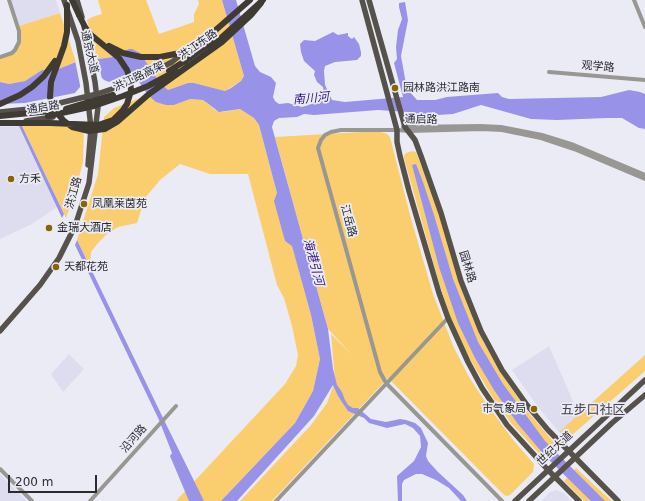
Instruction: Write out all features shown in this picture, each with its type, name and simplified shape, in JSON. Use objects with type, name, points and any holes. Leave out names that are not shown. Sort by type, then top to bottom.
[{"type":"highway","points":[[67,1],[93,33],[115,50],[136,56],[160,57],[175,55],[189,49],[223,24],[249,0]]},
{"type":"highway","points":[[67,1],[68,32],[51,82],[50,97],[54,109],[62,120],[72,127],[89,131],[105,129],[117,122],[154,91],[222,42],[251,15],[261,1]]},
{"type":"highway","points":[[0,104],[20,95],[32,87],[52,67],[58,57],[64,39],[67,1]]},
{"type":"highway","name":"洪江路高架","points":[[0,116],[66,109],[94,102],[151,80],[185,61],[211,43],[261,1]]},
{"type":"highway","name":"洪江路高架","points":[[0,121],[38,117],[94,106],[148,86],[176,70],[210,47],[261,1]]},
{"type":"highway","points":[[0,121],[90,126],[113,120],[123,110],[127,104],[131,91],[130,79],[127,70],[119,58],[90,34],[79,15]]},
{"type":"main road","name":"通京大道","points":[[78,0],[90,55],[98,107]]},
{"type":"main road","name":"洪江东路","points":[[88,97],[137,80],[172,62],[249,0]]},
{"type":"main road","points":[[362,0],[397,130],[397,142],[409,191],[438,293],[448,318],[468,362],[507,425],[579,501]]},
{"type":"main road","name":"园林路","points":[[369,0],[407,129],[415,140],[421,156],[441,213],[461,281],[481,331],[502,370],[527,405],[548,430],[618,501]]},
{"type":"main road","name":"通京大道","points":[[67,1],[82,57],[89,110]]},
{"type":"main road","name":"洪江东路","points":[[89,110],[142,90],[194,61],[229,34],[261,1]]},
{"type":"main road","name":"通启路","points":[[0,112],[39,108],[88,97]]},
{"type":"main road","name":"洪江路","points":[[1,326],[40,285],[59,258],[75,226],[89,182],[98,107]]},
{"type":"main road","name":"通启路","points":[[0,121],[28,121],[89,110]]},
{"type":"main road","name":"洪江路","points":[[1,326],[37,283],[56,256],[71,226],[86,179],[91,128],[89,110]]},
{"type":"main road","name":"世纪大道","points":[[515,501],[645,380]]},
{"type":"main road","name":"世纪大道","points":[[529,501],[612,423],[645,395]]},
{"type":"street","points":[[0,57],[12,53],[19,42],[19,31],[9,0]]},
{"type":"street","points":[[634,0],[645,27]]},
{"type":"street","name":"观学路","points":[[549,72],[645,80]]},
{"type":"street","name":"通启路","points":[[397,130],[481,126],[501,127],[542,135],[574,145],[645,175]]},
{"type":"street","name":"通启路","points":[[407,129],[502,130],[541,138],[574,149],[645,179]]},
{"type":"street","name":"江岳路","points":[[397,130],[331,132],[321,140],[318,148],[380,372],[386,383],[502,501]]},
{"type":"street","points":[[276,501],[448,318]]},
{"type":"street","name":"沿河路","points":[[90,501],[176,406]]},
{"type":"street","points":[[0,469],[32,501]]},
{"type":"shaded area","points":[[10,0],[56,0],[60,13],[19,26]]},
{"type":"shaded area","points":[[98,0],[146,0],[159,34],[194,22],[194,14],[199,4],[198,0],[222,0],[244,76],[241,81],[225,91],[194,83],[188,83],[168,90],[160,83],[140,53],[97,59],[87,20],[102,14]]},
{"type":"shaded area","points":[[222,0],[236,0],[255,66],[260,72],[271,77],[276,83],[273,97],[279,104],[288,103],[302,107],[321,101],[324,93],[323,87],[317,82],[314,75],[315,71],[304,61],[300,44],[304,40],[315,41],[333,32],[338,35],[348,33],[348,36],[352,39],[354,37],[359,44],[361,56],[357,60],[335,62],[325,66],[325,85],[332,100],[345,102],[403,97],[394,63],[397,59],[396,47],[398,30],[402,19],[399,3],[405,2],[408,20],[401,56],[406,84],[409,91],[417,100],[435,100],[447,97],[498,93],[502,97],[509,99],[601,97],[629,90],[645,94],[645,129],[639,128],[622,118],[557,120],[531,119],[481,105],[453,114],[438,115],[423,122],[417,122],[410,117],[408,112],[378,110],[314,115],[304,114],[297,117],[279,118],[274,121],[272,127],[328,329],[333,369],[337,385],[348,405],[353,408],[358,408],[371,419],[386,422],[400,419],[406,420],[415,423],[421,428],[428,443],[426,456],[428,461],[463,495],[467,501],[461,501],[449,488],[436,480],[422,474],[416,474],[404,480],[402,484],[402,501],[398,501],[397,476],[414,461],[421,447],[420,436],[413,428],[405,424],[387,428],[369,423],[364,418],[348,411],[333,385],[314,416],[237,501],[221,501],[295,423],[313,391],[320,359],[311,315],[292,246],[285,241],[274,201],[277,193],[259,125],[254,118],[240,109],[219,112],[203,100],[190,99],[174,105],[166,105],[156,102],[148,95],[132,72],[109,82],[102,78],[80,82],[80,87],[75,93],[25,103],[0,104],[0,82],[9,84],[25,81],[42,70],[56,70],[76,62],[113,57],[129,49],[140,53],[160,83],[168,90],[188,83],[194,83],[225,91],[241,81],[244,76]]},
{"type":"shaded area","points":[[60,13],[76,62],[56,70],[42,70],[25,81],[9,84],[0,82],[0,58],[8,56],[20,44],[21,35],[19,26]]},
{"type":"shaded area","points":[[148,95],[174,105],[190,99],[203,100],[215,110],[223,112],[240,109],[254,118],[259,125],[277,193],[285,241],[292,245],[311,315],[320,359],[313,391],[295,423],[221,501],[176,501],[285,384],[296,366],[298,355],[292,326],[284,298],[277,285],[248,174],[210,174],[180,164],[160,180],[145,198],[137,223],[118,227],[107,234],[98,243],[91,252],[90,266],[77,240],[98,174],[104,117],[114,108]]},
{"type":"shaded area","points":[[72,121],[81,122],[84,125],[83,162],[75,193],[66,218],[22,126],[52,125]]},
{"type":"shaded area","points":[[19,126],[57,207],[32,224],[0,239],[0,127]]},
{"type":"shaded area","points":[[19,126],[22,126],[64,214],[62,218]]},
{"type":"shaded area","points":[[378,131],[387,134],[390,137],[410,215],[433,294],[454,348],[469,377],[488,406],[514,441],[534,464],[533,472],[510,495],[504,495],[388,378],[272,501],[240,501],[311,425],[327,403],[335,381],[331,334],[352,355],[328,329],[275,137]]},
{"type":"shaded area","points":[[412,151],[416,152],[439,212],[462,289],[484,343],[505,379],[528,412],[558,447],[545,460],[511,423],[493,398],[468,356],[453,325],[439,283],[404,158],[406,153]]},
{"type":"shaded area","points":[[416,164],[434,215],[453,279],[478,342],[503,384],[545,441],[605,501],[591,501],[546,457],[518,424],[494,390],[475,358],[458,323],[439,267],[412,165]]},
{"type":"shaded area","points":[[77,240],[204,501],[189,501],[170,456],[172,453],[159,420],[75,245]]},
{"type":"shaded area","points":[[549,346],[579,415],[559,432],[538,407],[512,370]]},
{"type":"shaded area","points":[[69,354],[84,369],[63,392],[51,374]]},
{"type":"shaded area","points":[[645,355],[645,371],[571,436],[564,436],[559,432]]},
{"type":"shaded area","points":[[576,468],[612,501],[584,501],[564,481]]},
{"type":"shaded area","points":[[0,474],[27,501],[0,501]]},
{"type":"shaded area","points":[[556,490],[564,493],[571,501],[541,501],[550,492]]},
{"type":"pier","points":[[97,57],[102,79],[80,85],[75,60]]},
{"type":"place","name":"园林路洪江路南","points":[[395,88]]},
{"type":"place","name":"方禾","points":[[11,179]]},
{"type":"place","name":"凤凰莱茵苑","points":[[84,204]]},
{"type":"place","name":"金瑞大酒店","points":[[49,228]]},
{"type":"place","name":"天都花苑","points":[[56,267]]},
{"type":"place","name":"市气象局","points":[[534,409]]},
{"type":"district","name":"五步口社区","points":[[593,411]]},
{"type":"water label","name":"南川河","points":[[311,99]]},
{"type":"water label","name":"海港引河","points":[[313,262]]}]
